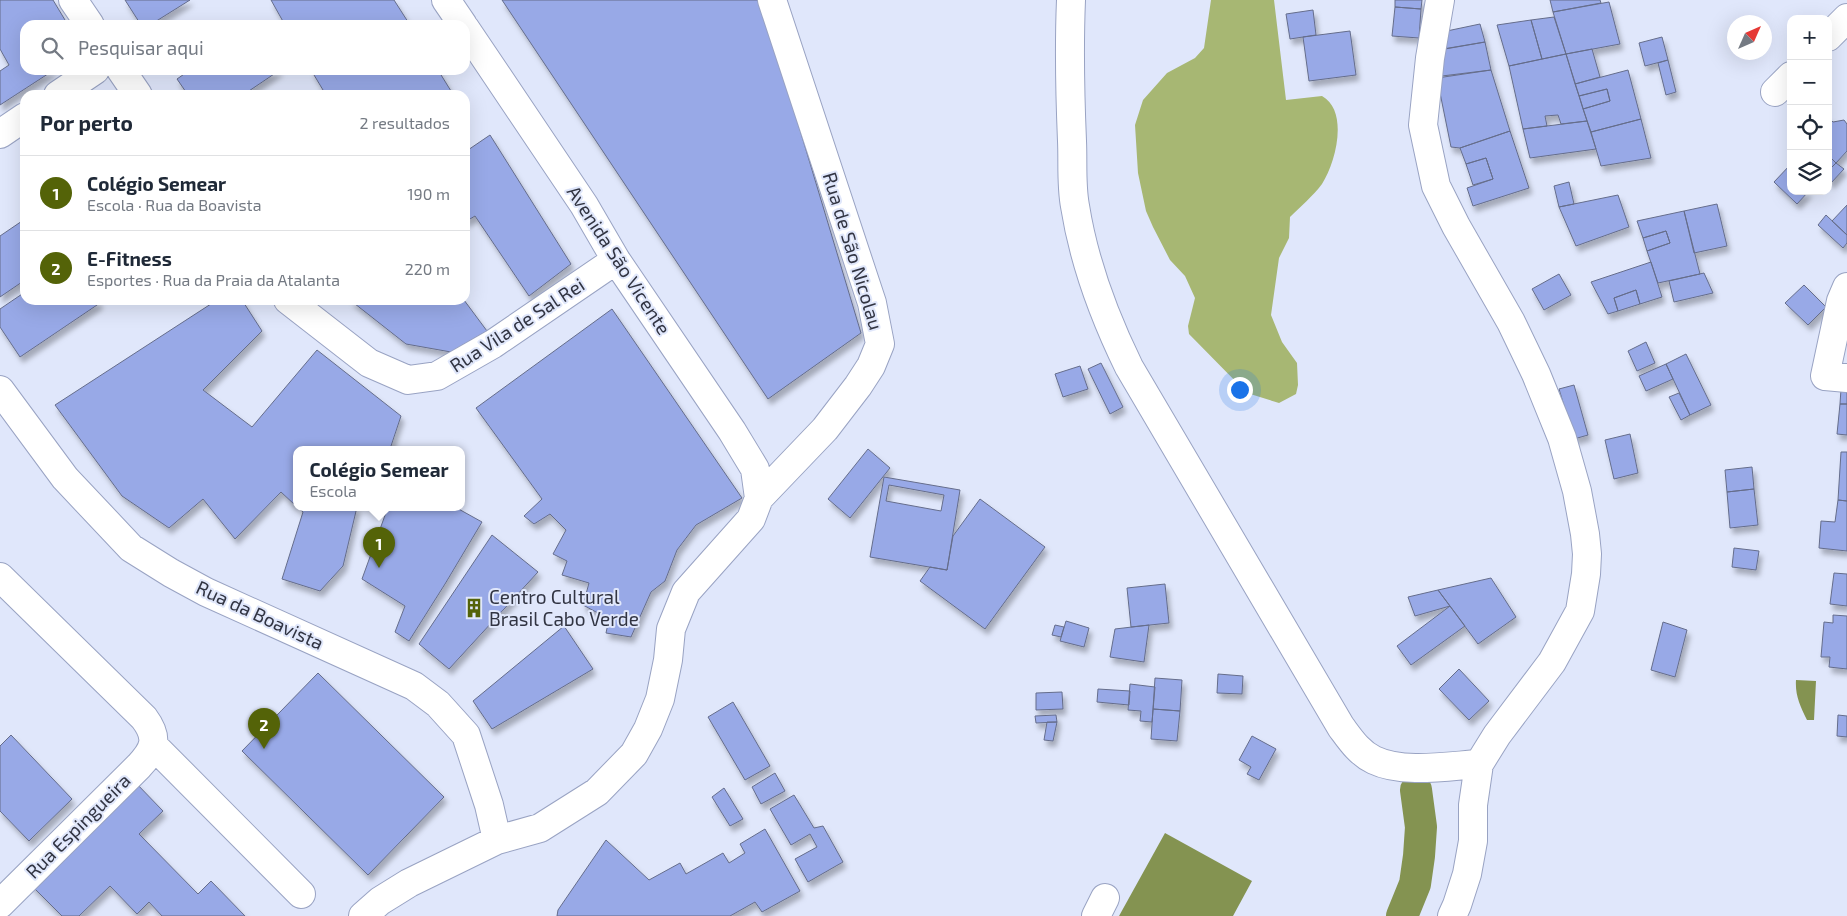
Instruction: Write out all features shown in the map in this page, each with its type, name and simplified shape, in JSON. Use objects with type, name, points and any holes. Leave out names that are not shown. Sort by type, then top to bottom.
[{"type":"street","points":[[73,0],[87,20]]},
{"type":"street","points":[[446,0],[460,20]]},
{"type":"street","name":"Rua de São Nicolau","points":[[759,498],[825,429],[871,366],[880,344],[872,303],[772,0]]},
{"type":"street","points":[[1071,0],[1071,111],[1074,204],[1088,266],[1099,301],[1129,367],[1340,727],[1356,747],[1373,760],[1392,766],[1418,768],[1479,764]]},
{"type":"street","points":[[1440,0],[1430,58],[1423,125],[1436,186],[1456,226],[1511,322],[1562,438],[1577,491],[1587,554],[1580,611],[1552,662],[1496,735],[1479,764],[1473,805],[1472,841],[1467,874],[1452,916]]},
{"type":"street","points":[[1832,34],[1847,18]]},
{"type":"street","name":"Avenida São Vicente","points":[[470,35],[584,205],[616,260],[732,431],[755,469],[759,498]]},
{"type":"street","points":[[65,90],[88,75]]},
{"type":"street","points":[[124,75],[135,90]]},
{"type":"street","points":[[0,134],[20,120]]},
{"type":"street","name":"Rua Vila de Sal Rei","points":[[294,305],[369,363],[408,380],[437,376],[493,344],[616,260]]},
{"type":"street","points":[[1847,287],[1841,300],[1825,376],[1847,378]]},
{"type":"street","name":"Rua da Boavista","points":[[0,390],[65,478],[131,548],[206,592],[414,686],[438,704],[466,736],[489,805],[497,840]]},
{"type":"street","points":[[363,916],[380,901],[409,884],[497,840],[540,828],[597,792],[634,754],[648,729],[660,699],[668,660],[671,629],[686,592],[751,519],[759,498]]},
{"type":"street","points":[[0,577],[144,718],[153,730],[153,745],[301,894]]},
{"type":"street","name":"Rua Espingueira","points":[[0,904],[139,766],[148,756],[153,745]]},
{"type":"shaded area","points":[[1211,0],[1274,0],[1286,100],[1322,96],[1330,103],[1338,125],[1335,150],[1327,175],[1311,197],[1290,217],[1289,238],[1279,258],[1271,315],[1282,342],[1297,363],[1298,385],[1296,394],[1279,403],[1247,393],[1189,334],[1188,326],[1195,298],[1185,276],[1170,260],[1153,227],[1146,211],[1138,173],[1135,125],[1143,100],[1167,73],[1195,58],[1204,48]]},
{"type":"shaded area","points":[[1796,680],[1816,681],[1814,720],[1807,720],[1802,710],[1797,696]]},
{"type":"shaded area","points":[[1165,833],[1252,881],[1233,916],[1119,916]]},
{"type":"building","points":[[0,0],[53,0],[65,20],[20,20],[20,75],[46,75],[23,90],[20,90],[20,92],[0,105],[0,71],[9,65],[0,49]]},
{"type":"building","points":[[125,0],[190,0],[158,20],[138,20]]},
{"type":"building","points":[[271,0],[394,0],[407,20],[282,20]]},
{"type":"building","points":[[502,0],[761,0],[861,333],[768,399]]},
{"type":"building","points":[[1395,0],[1422,0],[1421,9],[1395,7]]},
{"type":"building","points":[[1550,0],[1600,0],[1601,3],[1553,12]]},
{"type":"building","points":[[1609,2],[1620,44],[1566,54],[1553,12]]},
{"type":"building","points":[[1395,7],[1421,9],[1419,38],[1392,36]]},
{"type":"building","points":[[1313,10],[1316,35],[1290,39],[1286,14]]},
{"type":"building","points":[[1554,17],[1566,54],[1542,59],[1531,20]]},
{"type":"building","points":[[1531,20],[1542,59],[1509,66],[1497,25]]},
{"type":"building","points":[[1480,24],[1485,42],[1445,49],[1442,32]]},
{"type":"building","points":[[1350,31],[1356,75],[1309,81],[1303,37]]},
{"type":"building","points":[[1662,37],[1668,60],[1645,66],[1639,43]]},
{"type":"building","points":[[1485,42],[1491,70],[1442,76],[1437,50]]},
{"type":"building","points":[[1592,49],[1600,77],[1575,84],[1566,54]]},
{"type":"building","points":[[1566,54],[1587,121],[1561,124],[1558,115],[1545,116],[1547,126],[1523,129],[1509,66]]},
{"type":"building","points":[[1668,60],[1676,92],[1666,95],[1658,63]]},
{"type":"building","points":[[1491,70],[1510,131],[1460,148],[1451,147],[1437,78]]},
{"type":"building","points":[[1628,70],[1641,119],[1591,132],[1583,109],[1610,101],[1607,89],[1579,96],[1575,84]]},
{"type":"building","points":[[183,75],[273,75],[250,90],[185,90],[177,79]]},
{"type":"building","points":[[314,75],[441,75],[450,90],[323,90]]},
{"type":"building","points":[[1607,89],[1610,101],[1583,109],[1579,96]]},
{"type":"building","points":[[1641,119],[1651,158],[1601,166],[1591,132]]},
{"type":"building","points":[[1844,120],[1847,124],[1847,151],[1836,163],[1832,159],[1832,121]]},
{"type":"building","points":[[1587,121],[1596,149],[1530,158],[1523,129]]},
{"type":"building","points":[[1510,131],[1529,188],[1473,206],[1467,188],[1493,179],[1486,158],[1466,164],[1460,148]]},
{"type":"building","points":[[490,135],[571,264],[529,296],[475,216],[470,219],[470,149]]},
{"type":"building","points":[[1486,158],[1493,179],[1473,185],[1466,164]]},
{"type":"building","points":[[1832,159],[1836,163],[1832,167]]},
{"type":"building","points":[[1836,163],[1844,169],[1832,182],[1832,167]]},
{"type":"building","points":[[1787,168],[1787,194],[1774,182]]},
{"type":"building","points":[[1569,182],[1574,204],[1559,207],[1554,186]]},
{"type":"building","points":[[1618,195],[1629,227],[1576,246],[1559,207]]},
{"type":"building","points":[[1788,195],[1805,195],[1797,204]]},
{"type":"building","points":[[1717,204],[1727,246],[1694,253],[1684,211]]},
{"type":"building","points":[[1847,205],[1847,235],[1832,221]]},
{"type":"building","points":[[1684,211],[1700,274],[1658,283],[1647,251],[1670,243],[1666,231],[1643,238],[1637,221]]},
{"type":"building","points":[[1826,215],[1847,235],[1847,243],[1843,248],[1818,225]]},
{"type":"building","points":[[20,222],[20,283],[0,297],[0,236]]},
{"type":"building","points":[[1666,231],[1670,243],[1647,251],[1643,238]]},
{"type":"building","points":[[1651,262],[1662,297],[1640,304],[1636,290],[1614,298],[1618,311],[1608,314],[1591,282]]},
{"type":"building","points":[[1704,273],[1713,293],[1674,302],[1669,281]]},
{"type":"building","points":[[1559,274],[1571,295],[1544,310],[1532,289]]},
{"type":"building","points":[[1804,285],[1826,307],[1808,325],[1785,303]]},
{"type":"building","points":[[1636,290],[1640,304],[1618,311],[1614,298]]},
{"type":"building","points":[[20,295],[20,305],[97,305],[20,357],[0,327],[0,309]]},
{"type":"building","points":[[209,305],[245,305],[262,331],[203,390],[252,427],[317,350],[401,416],[391,446],[293,446],[293,503],[281,492],[235,539],[203,499],[169,528],[122,496],[55,405]]},
{"type":"building","points":[[356,305],[468,305],[487,331],[451,352],[406,344]]},
{"type":"building","points":[[612,309],[742,498],[696,525],[677,550],[665,581],[651,592],[631,637],[606,633],[609,619],[583,605],[589,583],[562,575],[567,561],[553,554],[566,530],[550,514],[534,524],[524,516],[542,499],[476,408]]},
{"type":"building","points":[[1646,342],[1655,363],[1637,371],[1628,351]]},
{"type":"building","points":[[1686,354],[1711,405],[1690,415],[1666,364]]},
{"type":"building","points":[[1101,363],[1123,407],[1110,414],[1088,369]]},
{"type":"building","points":[[1666,364],[1673,379],[1646,391],[1639,376]]},
{"type":"building","points":[[1080,366],[1088,389],[1063,397],[1055,374]]},
{"type":"building","points":[[1574,385],[1588,435],[1574,439],[1559,389]]},
{"type":"building","points":[[1841,389],[1847,390],[1847,404],[1840,404]]},
{"type":"building","points":[[1679,393],[1690,415],[1681,420],[1669,397]]},
{"type":"building","points":[[1840,404],[1847,404],[1847,435],[1837,434]]},
{"type":"building","points":[[1630,434],[1638,473],[1614,479],[1605,440]]},
{"type":"building","points":[[868,449],[890,468],[850,518],[828,499]]},
{"type":"building","points":[[1841,452],[1847,452],[1847,501],[1838,500]]},
{"type":"building","points":[[1752,467],[1754,489],[1727,492],[1725,470]]},
{"type":"building","points":[[884,477],[960,490],[947,570],[870,557]],"holes":[[[889,485],[944,495],[941,511],[886,501]]]},
{"type":"building","points":[[1754,489],[1758,525],[1730,528],[1727,492]]},
{"type":"building","points":[[980,499],[1045,547],[985,629],[920,581],[930,567],[947,570],[953,536]]},
{"type":"building","points":[[1838,500],[1847,501],[1847,551],[1819,548],[1821,521],[1835,522]]},
{"type":"building","points":[[302,511],[356,511],[343,566],[320,591],[282,579]]},
{"type":"building","points":[[387,511],[462,511],[482,522],[409,641],[395,632],[405,606],[362,579]]},
{"type":"building","name":"Centro Cultural Brasil Cabo Verde","points":[[492,535],[538,572],[449,669],[419,644]]},
{"type":"building","points":[[1734,548],[1759,551],[1756,570],[1732,567]]},
{"type":"building","points":[[1834,573],[1847,574],[1847,606],[1830,604]]},
{"type":"building","points":[[1491,578],[1516,617],[1478,644],[1438,590]]},
{"type":"building","points":[[1165,584],[1169,623],[1131,627],[1127,588]]},
{"type":"building","points":[[1438,590],[1450,606],[1415,616],[1408,597]]},
{"type":"building","points":[[1450,606],[1465,626],[1411,665],[1397,646]]},
{"type":"building","points":[[1833,615],[1847,616],[1847,669],[1829,667],[1830,657],[1821,657],[1824,622],[1833,623]]},
{"type":"building","points":[[1066,621],[1089,628],[1084,647],[1060,641]]},
{"type":"building","points":[[1663,622],[1687,630],[1675,677],[1651,670]]},
{"type":"building","points":[[1055,625],[1064,627],[1061,637],[1052,635]]},
{"type":"building","points":[[1149,625],[1144,662],[1110,657],[1115,629]]},
{"type":"building","points":[[564,626],[593,669],[492,729],[473,701]]},
{"type":"building","points":[[1459,669],[1489,701],[1469,720],[1439,689]]},
{"type":"building","points":[[318,673],[444,797],[368,875],[242,751]]},
{"type":"building","points":[[1218,674],[1243,676],[1242,694],[1217,693]]},
{"type":"building","points":[[1155,678],[1182,680],[1180,711],[1153,709]]},
{"type":"building","points":[[1130,684],[1155,687],[1152,722],[1140,721],[1141,711],[1128,710]]},
{"type":"building","points":[[1098,689],[1130,691],[1129,705],[1097,702]]},
{"type":"building","points":[[1062,692],[1063,709],[1036,710],[1036,693]]},
{"type":"building","points":[[733,702],[770,766],[745,780],[708,717]]},
{"type":"building","points":[[1153,709],[1180,711],[1177,741],[1151,739]]},
{"type":"building","points":[[1056,715],[1057,722],[1036,723],[1035,716]]},
{"type":"building","points":[[1838,715],[1847,716],[1847,737],[1837,736]]},
{"type":"building","points":[[1047,722],[1057,722],[1053,741],[1044,740]]},
{"type":"building","points":[[11,735],[72,799],[29,841],[0,811],[0,746]]},
{"type":"building","points":[[1252,736],[1276,749],[1259,780],[1247,774],[1251,767],[1239,760]]},
{"type":"building","points":[[775,773],[785,791],[761,804],[752,787]]},
{"type":"building","points":[[134,781],[163,811],[139,834],[198,894],[211,881],[245,916],[162,916],[149,902],[137,914],[110,886],[79,916],[62,916],[29,883]]},
{"type":"building","points":[[724,788],[743,819],[730,826],[712,797]]},
{"type":"building","points":[[794,795],[814,828],[823,826],[843,862],[808,882],[795,859],[817,847],[810,834],[791,845],[770,809]]},
{"type":"building","points":[[765,829],[800,891],[762,912],[755,902],[730,916],[557,916],[558,910],[606,840],[649,880],[680,863],[686,874],[723,853],[729,863],[745,853],[740,844]]},
{"type":"waterway","points":[[1402,916],[1415,884],[1419,856],[1421,827],[1416,790]]},
{"type":"place","name":"Colégio Semear","points":[[379,568]]},
{"type":"place","name":"Centro Cultural Brasil Cabo Verde","points":[[474,608]]},
{"type":"place","name":"E-Fitness","points":[[264,749]]}]
